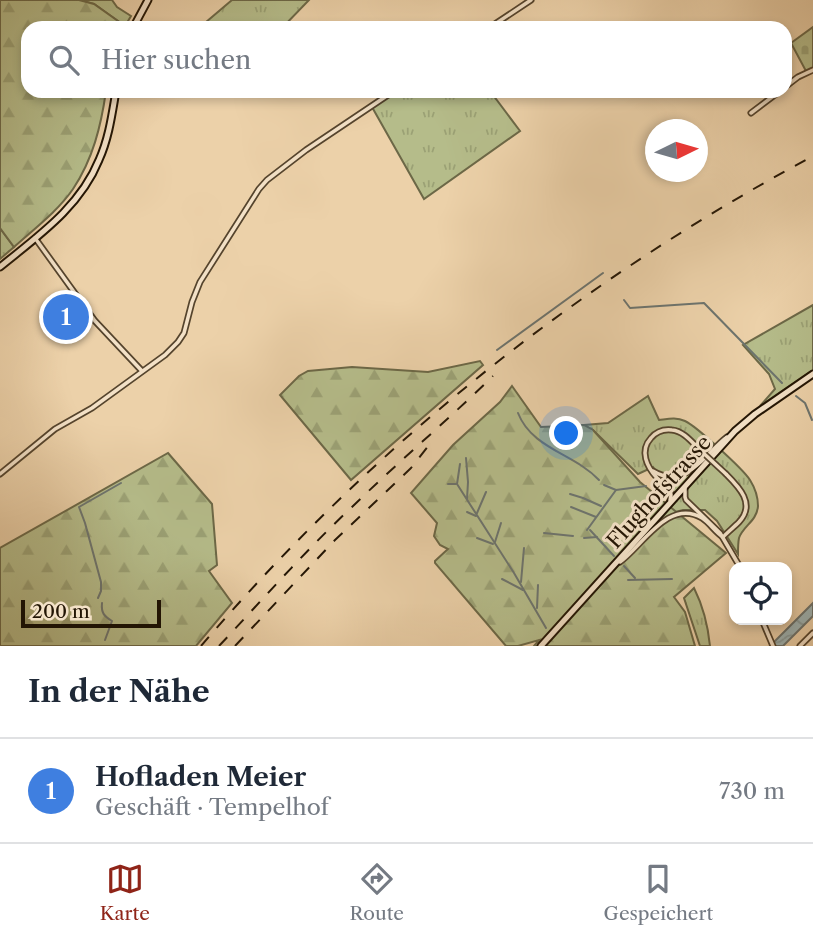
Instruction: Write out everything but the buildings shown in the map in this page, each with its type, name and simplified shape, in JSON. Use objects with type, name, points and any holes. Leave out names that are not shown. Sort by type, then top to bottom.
[{"type":"main road","points":[[137,21],[148,0]]},
{"type":"main road","points":[[0,267],[71,205],[90,179],[106,142],[115,98]]},
{"type":"main road","name":"Flughofstrasse","points":[[541,646],[735,431],[813,374]]},
{"type":"street","points":[[500,21],[531,0]]},
{"type":"street","points":[[792,82],[813,70]]},
{"type":"street","points":[[0,474],[55,429],[92,408],[172,349],[184,333],[200,282],[259,189],[306,150],[384,98]]},
{"type":"street","points":[[751,113],[771,98]]},
{"type":"street","points":[[35,238],[95,321],[142,371]]},
{"type":"street","points":[[667,507],[671,493],[651,470],[646,461],[645,450],[648,441],[659,432],[669,430],[681,433],[742,491],[746,507],[741,520],[723,537]]},
{"type":"street","points":[[651,470],[665,477],[681,476],[691,471],[735,431]]},
{"type":"street","points":[[685,487],[687,500],[712,523],[738,562]]},
{"type":"street","points":[[612,568],[661,523],[675,514],[685,513],[702,518],[723,537]]},
{"type":"street","points":[[764,625],[773,646]]},
{"type":"street","points":[[800,646],[813,633]]},
{"type":"green space","points":[[0,0],[79,0],[94,4],[118,21],[21,21],[21,98],[105,98],[95,142],[73,189],[60,205],[14,247],[0,228]]},
{"type":"green space","points":[[79,0],[112,0],[117,7],[131,16],[128,21],[118,21],[94,4]]},
{"type":"green space","points":[[232,0],[309,0],[289,21],[207,21]]},
{"type":"green space","points":[[813,27],[813,70],[807,73],[792,42]]},
{"type":"green space","points":[[386,98],[495,98],[520,131],[424,199],[372,107]]},
{"type":"green space","points":[[0,228],[14,247],[0,259]]},
{"type":"green space","points":[[813,305],[813,370],[760,406],[775,389],[769,374],[743,345]]},
{"type":"green space","points":[[480,361],[483,365],[351,480],[280,395],[308,371],[352,367],[428,372]]},
{"type":"green space","points":[[512,386],[541,427],[584,425],[593,430],[640,482],[726,553],[674,597],[685,612],[695,646],[534,646],[539,640],[518,646],[506,646],[435,563],[448,549],[440,545],[434,536],[437,523],[411,493],[453,445],[500,402]]},
{"type":"green space","points":[[648,396],[659,420],[678,419],[691,425],[729,458],[752,483],[758,506],[753,520],[739,538],[738,554],[717,521],[705,510],[683,510],[664,515],[679,497],[653,467],[638,474],[593,430],[584,425],[608,423]]},
{"type":"green space","points":[[168,453],[212,504],[217,565],[209,571],[232,603],[196,646],[0,646],[0,548]]},
{"type":"green space","points":[[694,588],[705,616],[710,646],[700,646],[684,598]]},
{"type":"water","points":[[813,603],[813,616],[783,646],[770,646],[792,625]]},
{"type":"waterway","points":[[497,350],[603,273]]},
{"type":"waterway","points":[[624,300],[630,308],[704,303],[782,383]]},
{"type":"waterway","points":[[796,396],[805,403],[812,420]]},
{"type":"waterway","points":[[518,413],[533,435],[599,480]]},
{"type":"waterway","points":[[466,458],[467,499]]},
{"type":"waterway","points":[[460,464],[457,484],[546,628]]},
{"type":"waterway","points":[[98,598],[101,582],[79,507],[121,483]]},
{"type":"waterway","points":[[448,484],[456,484]]},
{"type":"waterway","points":[[604,485],[616,490],[646,486]]},
{"type":"waterway","points":[[587,530],[616,490]]},
{"type":"waterway","points":[[477,513],[486,492]]},
{"type":"waterway","points":[[570,494],[601,506]]},
{"type":"waterway","points":[[571,507],[596,517]]},
{"type":"waterway","points":[[467,512],[476,516]]},
{"type":"waterway","points":[[495,542],[501,523]]},
{"type":"waterway","points":[[590,530],[614,556]]},
{"type":"waterway","points":[[544,533],[573,536]]},
{"type":"waterway","points":[[584,538],[597,537]]},
{"type":"waterway","points":[[477,538],[493,544]]},
{"type":"waterway","points":[[521,582],[524,548]]},
{"type":"waterway","points":[[624,566],[635,578]]},
{"type":"waterway","points":[[502,579],[523,590]]},
{"type":"waterway","points":[[628,580],[672,579]]},
{"type":"waterway","points":[[537,608],[538,585]]},
{"type":"waterway","points":[[102,603],[104,614],[112,621],[105,640]]},
{"type":"railway","points":[[201,646],[267,573],[336,503],[484,372],[562,313],[644,257],[727,204],[813,156]]},
{"type":"railway","points":[[219,646],[335,524],[493,376]]},
{"type":"railway","points":[[235,646],[335,540],[411,468],[429,445]]},
{"type":"place","name":"Hofladen Meier","points":[[66,317]]}]
